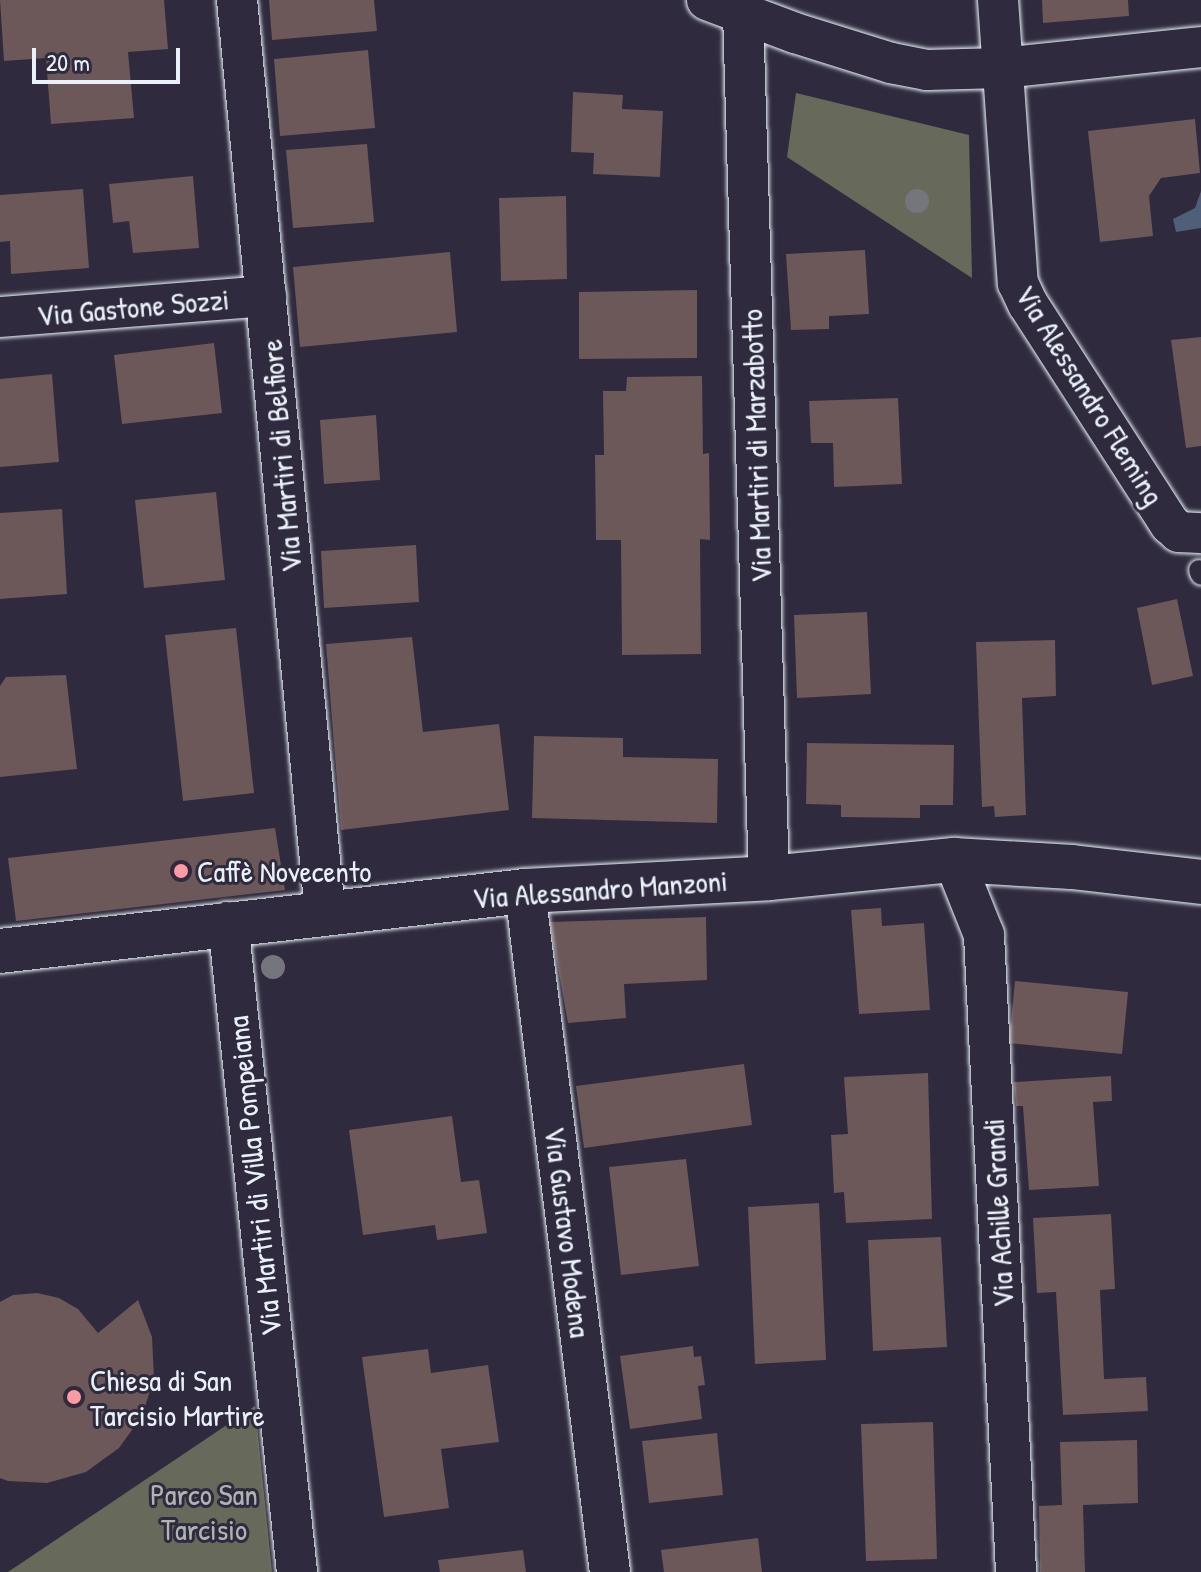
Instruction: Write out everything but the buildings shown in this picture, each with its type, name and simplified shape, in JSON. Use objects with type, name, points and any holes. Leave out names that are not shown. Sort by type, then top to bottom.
[{"type":"street","name":"Via Martiri di Belfiore","points":[[237,0],[325,912]]},
{"type":"street","name":"Via Alessandro Fleming","points":[[998,0],[1018,283],[1028,304],[1170,524],[1198,553]]},
{"type":"street","points":[[725,6],[795,33],[907,67],[948,71],[1201,47]]},
{"type":"street","name":"Via Martiri di Marzabotto","points":[[725,6],[769,878]]},
{"type":"street","name":"Via Gastone Sozzi","points":[[0,317],[266,296]]},
{"type":"street","name":"Via Alessandro Manzoni","points":[[0,951],[228,922],[525,891],[769,878],[954,860],[1072,867],[1201,882]]},
{"type":"street","name":"Via Achille Grandi","points":[[954,860],[984,935],[1016,1572]]},
{"type":"street","name":"Via Gustavo Modena","points":[[525,891],[610,1572]]},
{"type":"street","name":"Via Martiri di Villa Pompeiana","points":[[228,922],[297,1572]]},
{"type":"green space","points":[[796,93],[969,135],[972,278],[787,157]]},
{"type":"green space","name":"Parco San Tarcisio","points":[[255,1406],[272,1572],[8,1572]]},
{"type":"water","points":[[1201,191],[1201,228],[1176,232],[1173,219],[1195,208]]},
{"type":"place","name":"Caffè Novecento","points":[[181,871]]},
{"type":"place","name":"Chiesa di San Tarcisio Martire","points":[[74,1397]]}]
